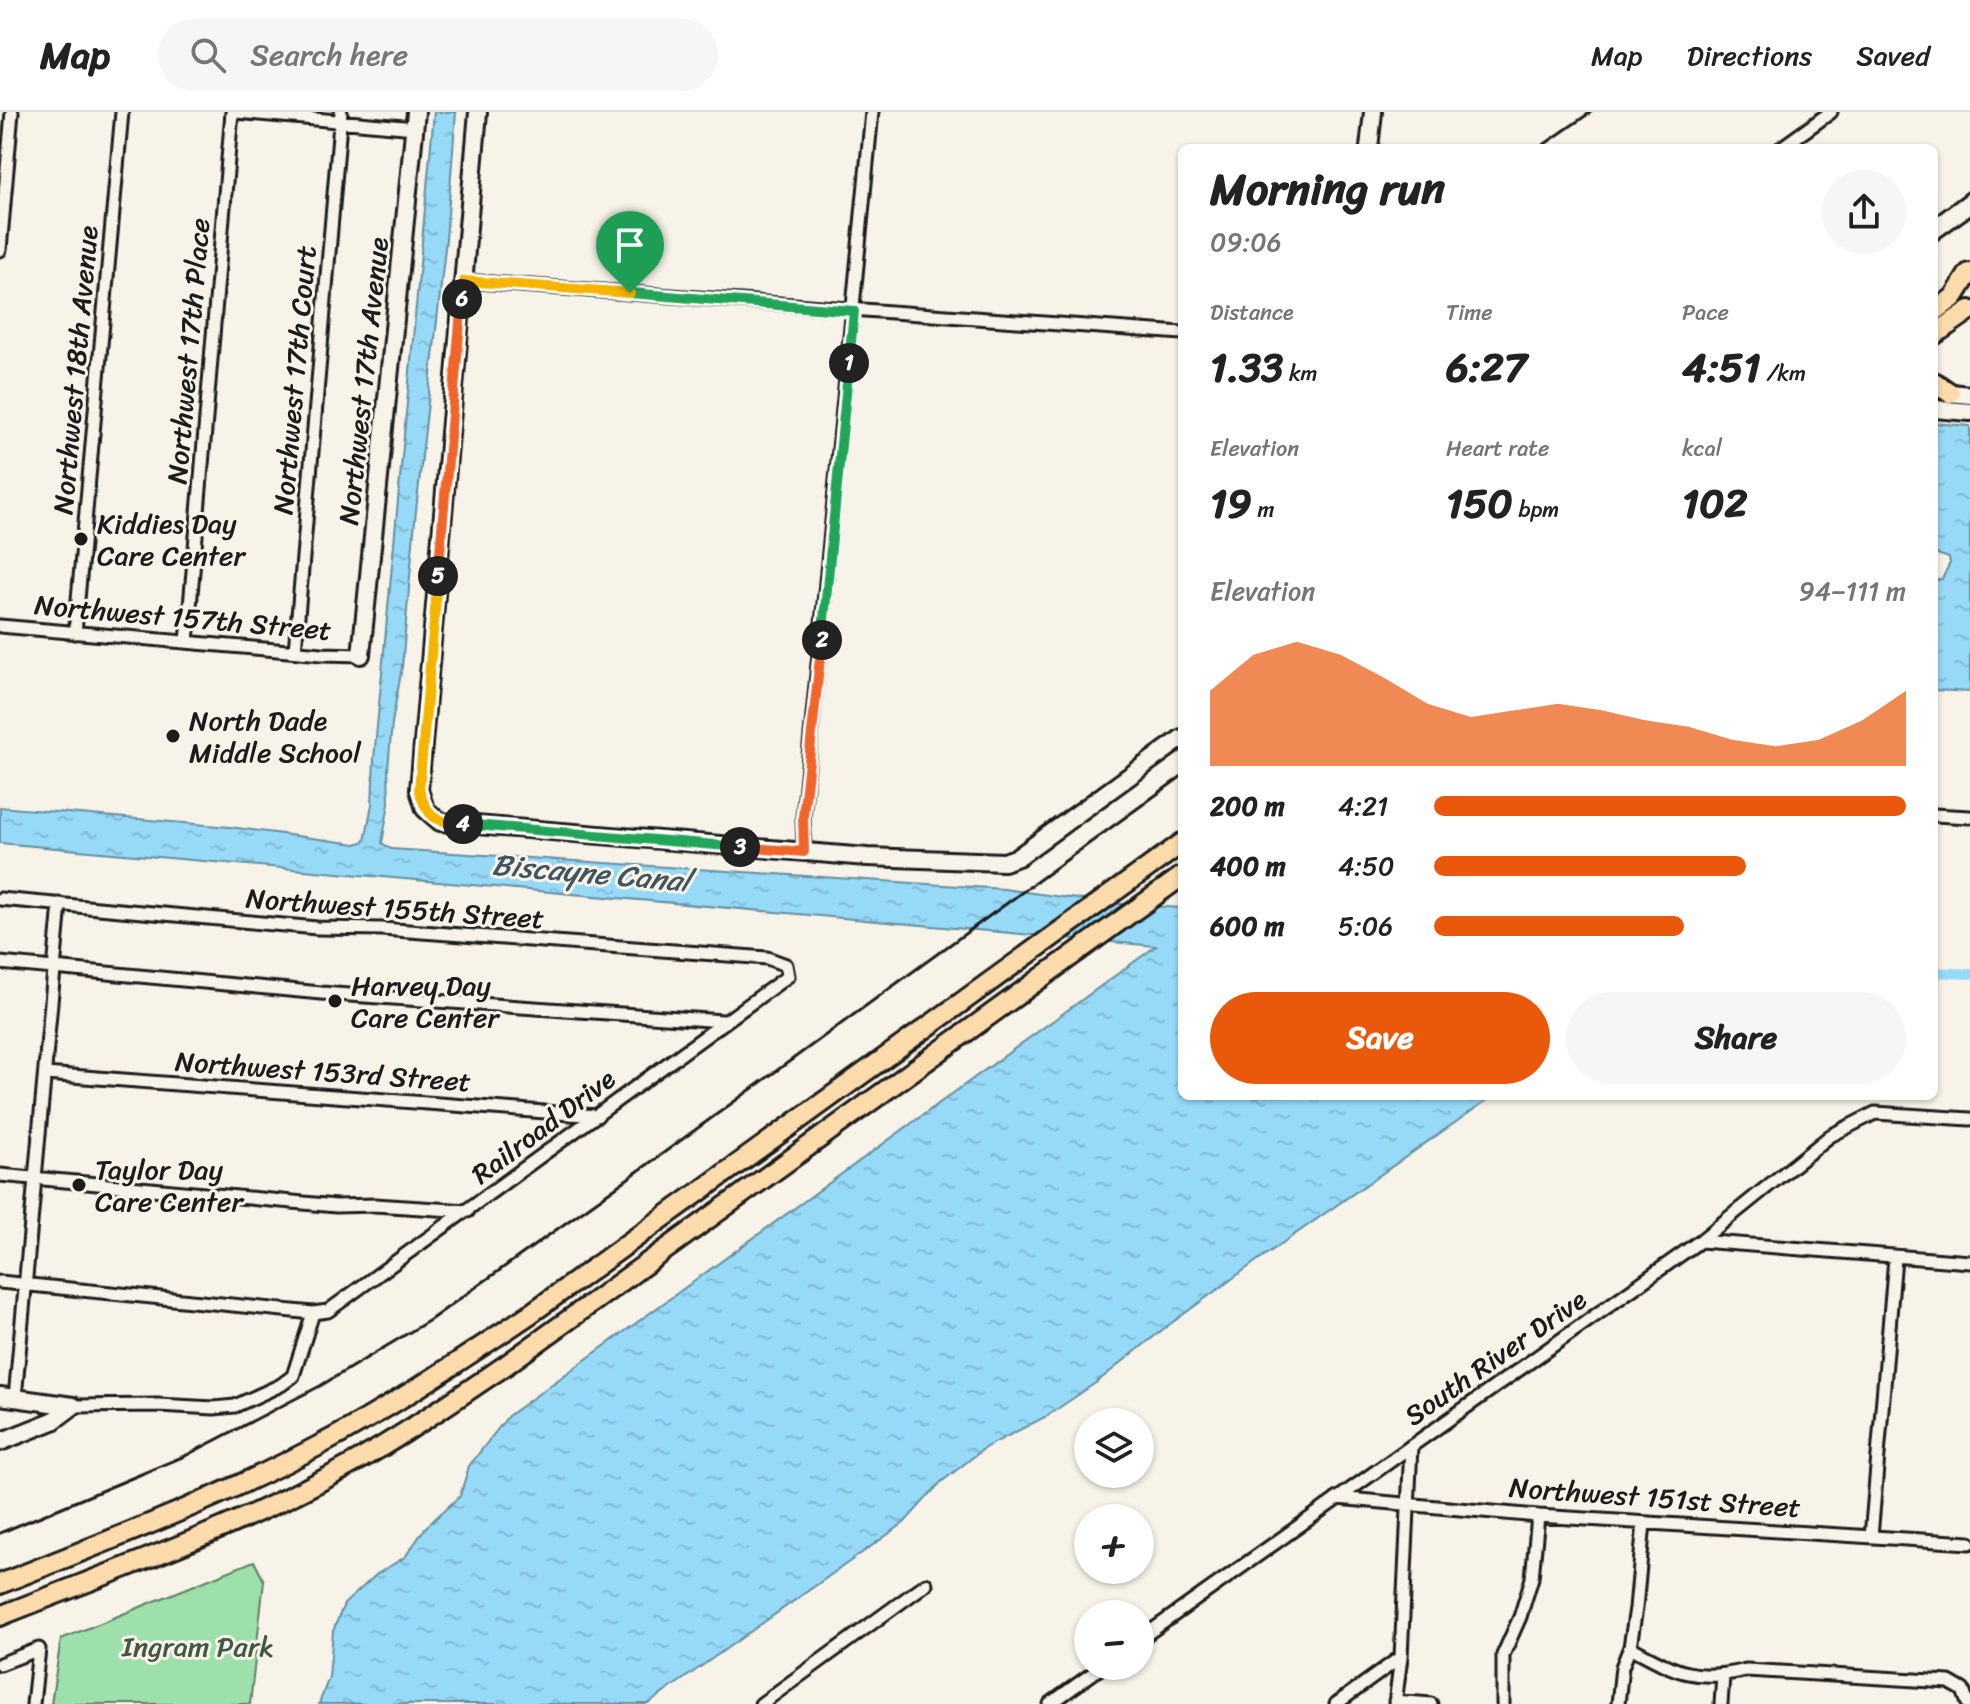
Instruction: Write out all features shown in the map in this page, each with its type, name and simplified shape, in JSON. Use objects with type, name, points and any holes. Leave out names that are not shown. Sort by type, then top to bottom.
[{"type":"main road","points":[[1938,295],[1970,272]]},
{"type":"main road","points":[[1938,309],[1954,297],[1970,272]]},
{"type":"main road","points":[[1938,332],[1970,310]]},
{"type":"main road","points":[[0,1584],[221,1494],[319,1446],[419,1388],[530,1314],[1178,846]]},
{"type":"main road","points":[[0,1616],[227,1526],[316,1484],[420,1423],[506,1365],[1177,880]]},
{"type":"main road","points":[[26,1573],[39,1601]]},
{"type":"street","points":[[0,250],[12,112]]},
{"type":"street","name":"Northwest 18th Avenue","points":[[75,633],[122,112]]},
{"type":"street","points":[[234,112],[415,120]]},
{"type":"street","name":"Northwest 17th Place","points":[[187,642],[234,112]]},
{"type":"street","points":[[478,112],[419,790],[425,809],[440,822],[804,852],[973,863],[1004,862],[1018,857],[1178,741]]},
{"type":"street","points":[[804,852],[803,817],[872,112]]},
{"type":"street","points":[[1369,144],[1373,112]]},
{"type":"street","points":[[1787,144],[1831,112]]},
{"type":"street","name":"Northwest 17th Court","points":[[295,651],[341,117]]},
{"type":"street","name":"Northwest 17th Avenue","points":[[361,655],[415,120]]},
{"type":"street","points":[[464,281],[1178,333]]},
{"type":"street","points":[[1942,392],[1970,395]]},
{"type":"street","points":[[1938,409],[1970,412]]},
{"type":"street","name":"Northwest 157th Street","points":[[0,626],[361,655]]},
{"type":"street","points":[[1938,815],[1970,817]]},
{"type":"street","name":"Northwest 155th Street","points":[[0,899],[317,928],[382,929],[767,958],[786,965]]},
{"type":"street","points":[[0,1282],[26,1285],[313,1313],[293,1376],[281,1385],[235,1406],[73,1406],[8,1397],[26,1285],[60,904]]},
{"type":"street","points":[[0,963],[321,993],[723,1021]]},
{"type":"street","name":"Railroad Drive","points":[[313,1313],[328,1311],[723,1021],[777,986],[788,976],[786,965]]},
{"type":"street","name":"Northwest 153rd Street","points":[[45,1074],[597,1116]]},
{"type":"street","name":"South River Drive","points":[[1154,1629],[1700,1241],[1830,1136],[1875,1113],[1970,1119]]},
{"type":"street","points":[[0,1175],[336,1206],[375,1205],[468,1211]]},
{"type":"street","points":[[1700,1241],[1970,1262]]},
{"type":"street","points":[[1871,1537],[1895,1258]]},
{"type":"street","points":[[0,1442],[53,1421],[73,1406]]},
{"type":"street","points":[[1411,1446],[1401,1657],[1395,1703],[1431,1704]]},
{"type":"street","name":"Northwest 151st Street","points":[[1337,1498],[1538,1516],[1970,1543]]},
{"type":"street","points":[[1503,1704],[1503,1655],[1520,1617],[1532,1578],[1538,1516]]},
{"type":"street","points":[[1618,1704],[1622,1667],[1630,1647],[1644,1523]]},
{"type":"street","points":[[763,1703],[926,1584]]},
{"type":"street","points":[[1630,1647],[1674,1671],[1723,1676],[1746,1670],[1949,1682],[1963,1690],[1968,1704]]},
{"type":"street","points":[[0,1664],[39,1649],[33,1704]]},
{"type":"street","points":[[1336,1704],[1401,1657]]},
{"type":"street","points":[[1721,1704],[1723,1676]]},
{"type":"street","points":[[1050,1704],[1083,1680]]},
{"type":"green space","name":"Ingram Park","points":[[254,1561],[264,1581],[250,1704],[51,1704],[61,1639]]},
{"type":"water","points":[[434,112],[456,112],[402,667],[392,723],[389,803],[382,843],[391,849],[1004,889],[1106,903],[1178,908],[1178,1100],[1487,1100],[1258,1260],[1097,1382],[1047,1416],[986,1447],[940,1483],[904,1523],[648,1704],[319,1704],[329,1677],[333,1631],[344,1604],[377,1574],[405,1557],[426,1527],[460,1496],[469,1466],[508,1416],[1156,946],[0,843],[0,807],[230,827],[356,844],[365,841],[372,804]]},
{"type":"water","points":[[1938,423],[1970,426],[1970,692],[1938,690],[1938,580],[1942,579],[1950,563],[1949,558],[1938,554]]},
{"type":"waterway","name":"Biscayne Canal","points":[[1938,972],[1970,974]]},
{"type":"railway","points":[[1545,144],[1591,112]]},
{"type":"railway","points":[[1938,214],[1970,190]]},
{"type":"railway","points":[[1938,239],[1970,216]]},
{"type":"railway","points":[[0,1533],[187,1455],[320,1386],[430,1320],[1178,779]]},
{"type":"place","name":"Kiddies Day Care Center","points":[[81,539]]},
{"type":"place","name":"North Dade Middle School","points":[[173,736]]},
{"type":"place","name":"Harvey Day Care Center","points":[[335,1001]]},
{"type":"place","name":"Taylor Day Care Center","points":[[79,1185]]},
{"type":"route","points":[[464,281],[630,293],[854,311],[803,817],[804,852],[440,822],[425,809],[419,790],[464,281]]}]
